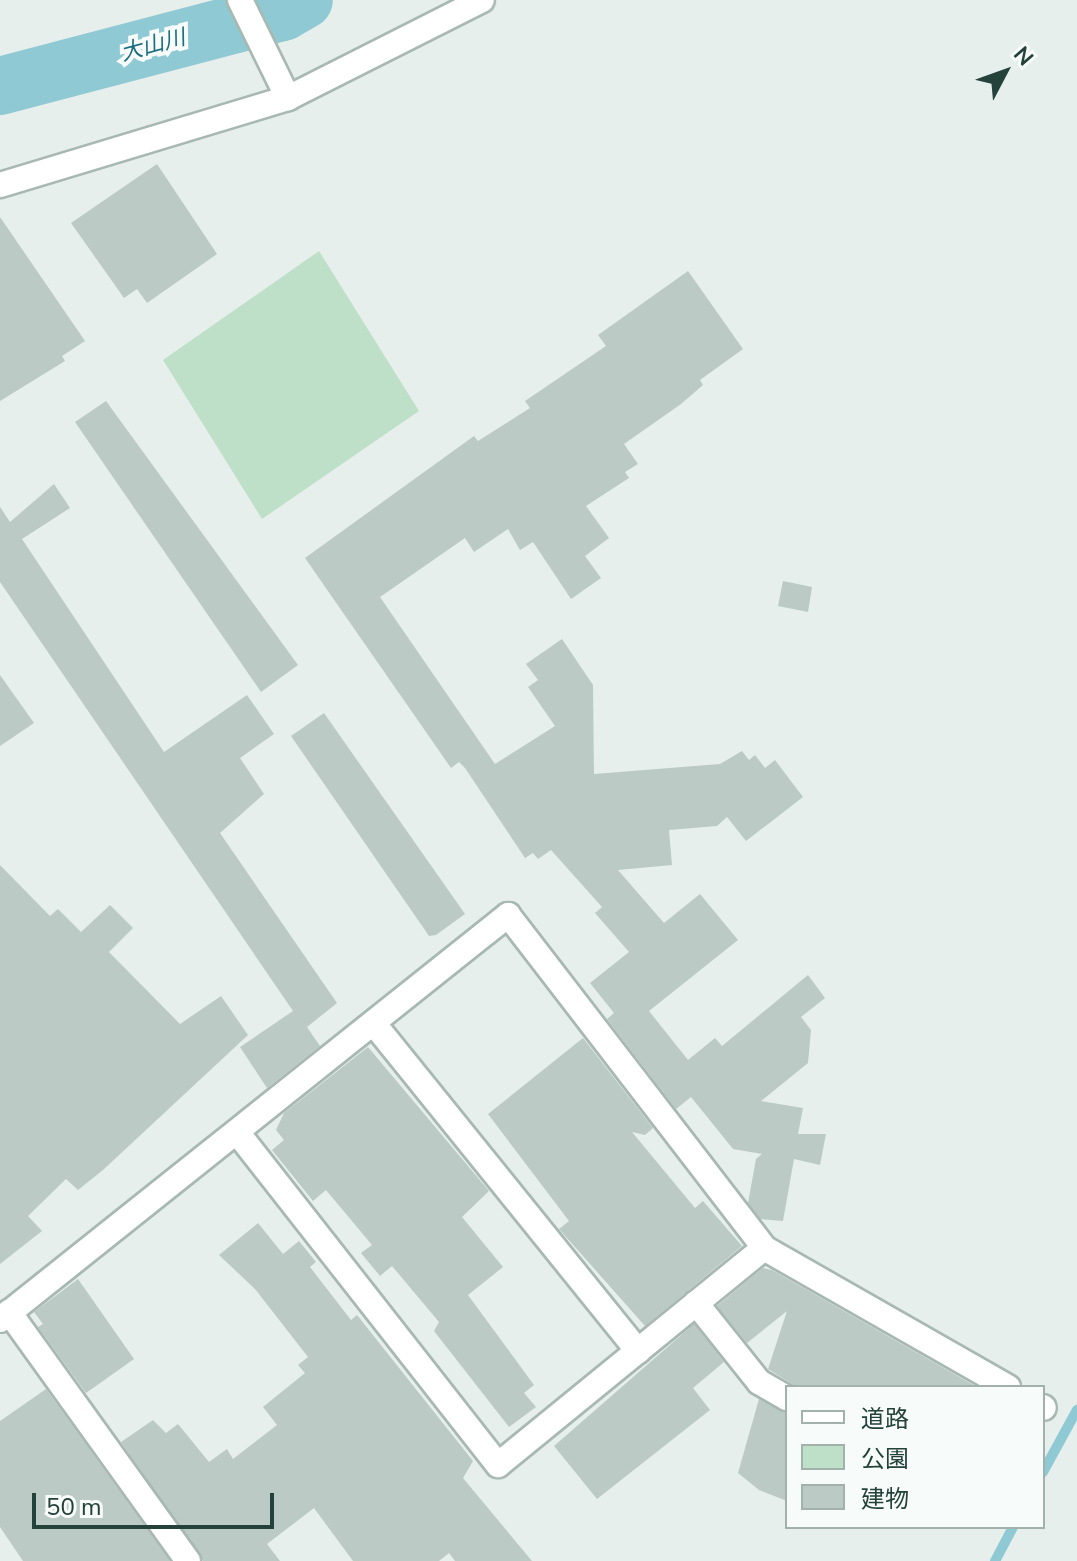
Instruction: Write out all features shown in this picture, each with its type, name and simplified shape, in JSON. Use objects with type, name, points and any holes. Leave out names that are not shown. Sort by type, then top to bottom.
[{"type":"street","points":[[240,0],[288,98]]},
{"type":"street","points":[[0,185],[288,98],[482,0]]},
{"type":"street","points":[[188,1561],[4,1316],[375,1025],[508,915],[764,1248],[1004,1385]]},
{"type":"street","points":[[375,1025],[638,1351]]},
{"type":"street","points":[[238,1134],[498,1465],[764,1248]]},
{"type":"street","points":[[696,1303],[759,1382],[785,1397]]},
{"type":"green space","points":[[319,251],[419,411],[262,519],[163,360]]},
{"type":"building","points":[[157,164],[217,254],[147,303],[137,289],[124,298],[71,223]]},
{"type":"building","points":[[0,217],[85,341],[62,356],[65,361],[0,401]]},
{"type":"building","points":[[688,271],[743,349],[700,380],[703,385],[681,404],[624,444],[638,464],[625,472],[629,478],[586,506],[609,538],[585,556],[601,578],[571,599],[533,542],[520,550],[508,529],[474,552],[465,538],[380,597],[495,764],[555,726],[528,687],[538,680],[526,664],[562,639],[593,685],[594,774],[720,764],[742,751],[749,760],[755,755],[765,768],[775,760],[803,797],[746,841],[727,817],[717,826],[669,830],[672,865],[618,870],[664,923],[700,894],[738,940],[649,1011],[688,1060],[715,1038],[722,1046],[808,975],[825,998],[801,1017],[811,1030],[808,1063],[761,1101],[803,1108],[798,1134],[826,1134],[820,1165],[794,1159],[783,1221],[760,1219],[748,1203],[756,1159],[762,1154],[733,1149],[691,1097],[676,1109],[607,1019],[614,1013],[590,983],[629,952],[595,913],[602,907],[551,850],[538,859],[533,853],[525,858],[465,768],[459,762],[451,768],[305,558],[474,436],[478,441],[530,408],[525,401],[606,346],[598,335]]},
{"type":"building","points":[[106,401],[298,665],[261,692],[75,422]]},
{"type":"building","points":[[54,484],[70,508],[22,539],[164,752],[247,695],[274,734],[240,758],[264,794],[220,833],[337,1003],[307,1027],[320,1046],[267,1088],[240,1047],[293,1011],[0,582],[0,507],[10,522]]},
{"type":"building","points":[[783,581],[812,587],[808,612],[778,606]]},
{"type":"building","points":[[0,675],[34,723],[0,746]]},
{"type":"building","points":[[324,713],[465,914],[436,935],[429,936],[291,736]]},
{"type":"building","points":[[0,865],[50,916],[58,909],[81,932],[110,905],[133,928],[109,952],[180,1024],[221,996],[248,1035],[78,1190],[66,1179],[28,1216],[42,1231],[0,1264]]},
{"type":"building","points":[[583,1038],[653,1128],[645,1135],[632,1132],[695,1208],[703,1201],[742,1246],[645,1326],[559,1229],[569,1221],[488,1114]]},
{"type":"building","points":[[368,1047],[489,1191],[462,1217],[503,1267],[468,1295],[534,1385],[524,1393],[536,1407],[509,1427],[434,1331],[439,1322],[392,1266],[380,1276],[361,1253],[372,1245],[326,1190],[313,1201],[272,1150],[284,1140],[276,1130],[284,1113]]},
{"type":"building","points":[[258,1223],[283,1254],[299,1241],[316,1262],[310,1267],[351,1320],[357,1315],[473,1461],[463,1478],[532,1561],[455,1561],[449,1553],[439,1561],[353,1561],[314,1508],[267,1544],[280,1561],[203,1561],[121,1442],[153,1420],[166,1433],[178,1424],[209,1462],[227,1449],[233,1459],[277,1425],[263,1407],[305,1373],[298,1365],[308,1357],[255,1289],[219,1255]]},
{"type":"building","points":[[763,1268],[772,1270],[973,1385],[794,1385],[768,1369],[787,1311],[747,1343],[717,1306]]},
{"type":"building","points":[[78,1279],[134,1359],[86,1393],[38,1327],[43,1324],[34,1312]]},
{"type":"building","points":[[694,1324],[724,1362],[693,1388],[710,1410],[597,1499],[554,1446]]},
{"type":"building","points":[[46,1389],[170,1561],[23,1561],[0,1527],[0,1421]]},
{"type":"building","points":[[759,1399],[785,1412],[785,1500],[759,1490],[738,1473]]},
{"type":"waterway","name":"大山川","points":[[0,86],[283,12],[304,0]]},
{"type":"waterway","points":[[1045,1468],[1077,1410]]},
{"type":"waterway","points":[[995,1561],[1012,1529]]}]
